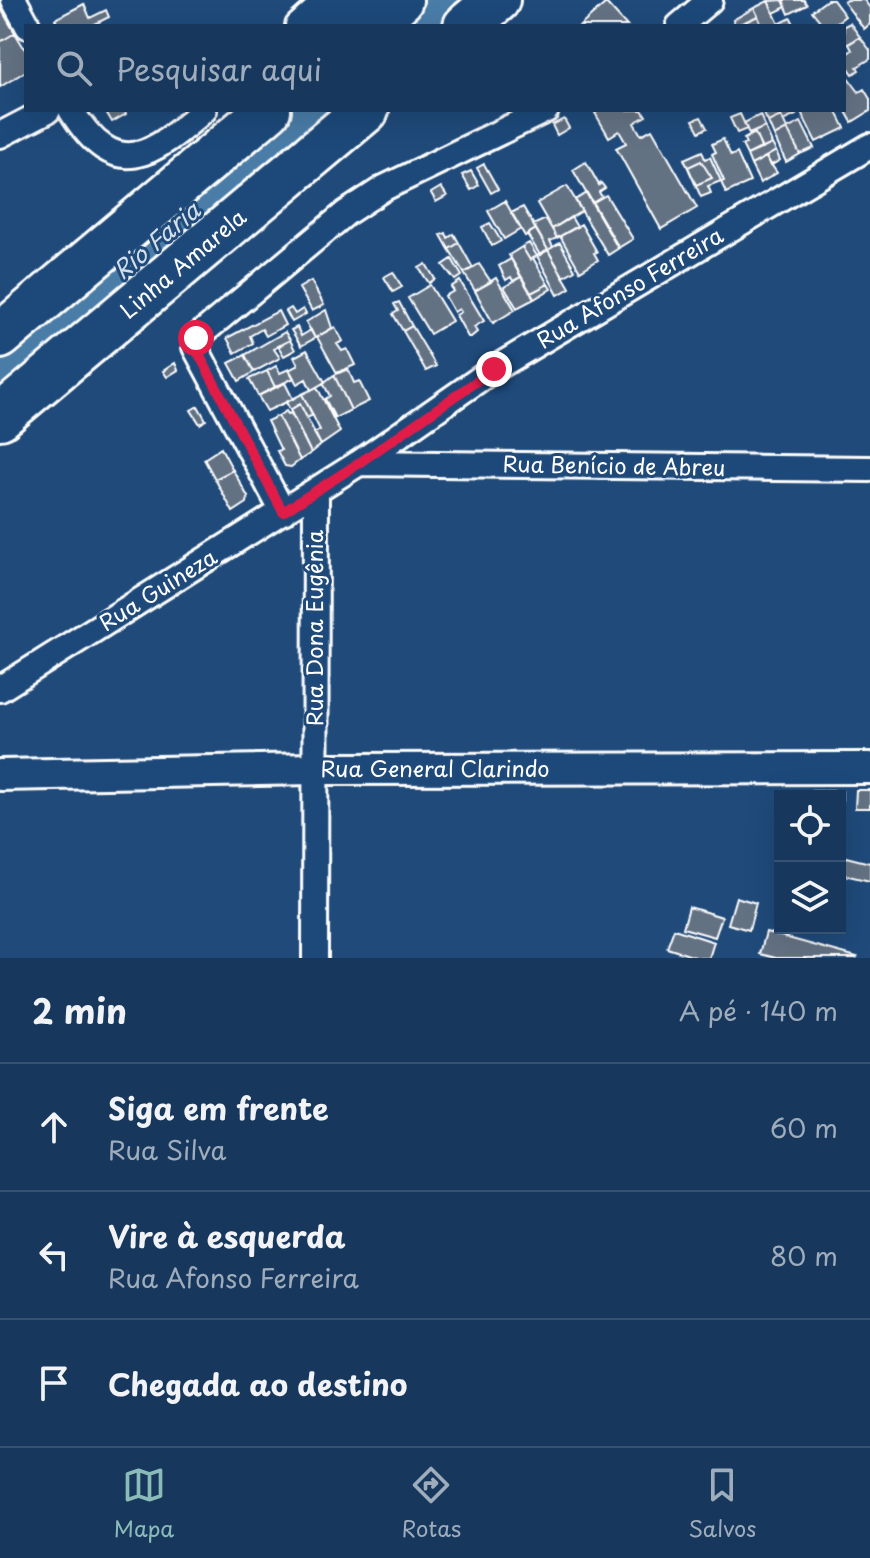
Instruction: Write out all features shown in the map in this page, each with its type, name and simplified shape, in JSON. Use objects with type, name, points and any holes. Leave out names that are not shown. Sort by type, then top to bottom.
[{"type":"highway","points":[[327,24],[353,0]]},
{"type":"highway","points":[[371,24],[400,0]]},
{"type":"highway","points":[[468,24],[497,0]]},
{"type":"highway","points":[[187,177],[246,112]]},
{"type":"highway","points":[[0,336],[266,112]]},
{"type":"highway","name":"Linha Amarela","points":[[0,417],[364,112]]},
{"type":"street","points":[[14,0],[27,24]]},
{"type":"street","points":[[300,24],[327,0]]},
{"type":"street","points":[[681,24],[710,0]]},
{"type":"street","points":[[0,135],[44,112]]},
{"type":"street","points":[[72,112],[84,131],[99,146],[114,153],[133,154],[151,151],[171,139],[202,112]]},
{"type":"street","points":[[283,512],[195,347],[196,338],[346,213],[384,188],[542,112]]},
{"type":"street","name":"Rua Afonso Ferreira","points":[[316,491],[494,369],[870,146]]},
{"type":"street","name":"Rua Benício de Abreu","points":[[359,463],[870,469]]},
{"type":"street","name":"Rua Guineza","points":[[0,689],[316,491]]},
{"type":"street","name":"Rua Dona Eugênia","points":[[315,958],[316,491]]},
{"type":"street","name":"Rua General Clarindo","points":[[0,775],[315,769],[870,768]]},
{"type":"building","points":[[783,0],[804,0],[807,5],[789,14]]},
{"type":"building","points":[[783,0],[786,7],[774,13],[768,1]]},
{"type":"building","points":[[827,0],[833,0],[845,16],[835,24],[822,24],[812,11]]},
{"type":"building","points":[[864,0],[870,8],[870,24],[864,29],[844,2]]},
{"type":"building","points":[[768,1],[779,24],[761,24],[754,8]]},
{"type":"building","points":[[606,3],[625,24],[582,24]]},
{"type":"building","points":[[84,4],[90,18],[106,10],[109,17],[95,24],[58,24],[55,19]]},
{"type":"building","points":[[0,7],[15,33],[0,42]]},
{"type":"building","points":[[754,8],[758,16],[740,24],[734,24],[733,20]]},
{"type":"building","points":[[758,16],[761,24],[743,24]]},
{"type":"building","points":[[791,18],[794,24],[779,24]]},
{"type":"building","points":[[850,23],[860,37],[846,45],[846,25]]},
{"type":"building","points":[[15,33],[24,48],[24,72],[0,87],[0,42]]},
{"type":"building","points":[[860,37],[870,50],[870,59],[857,67],[859,70],[853,74],[846,64],[846,54],[852,50],[849,44]]},
{"type":"building","points":[[846,77],[859,92],[864,89],[870,99],[870,111],[852,122],[846,112]]},
{"type":"building","points":[[106,112],[126,112],[126,114],[112,122]]},
{"type":"building","points":[[643,112],[646,116],[634,123],[641,135],[652,129],[697,208],[661,229],[616,148],[626,143],[619,131],[609,137],[595,113]]},
{"type":"building","points":[[779,112],[781,116],[768,122],[764,114]]},
{"type":"building","points":[[779,112],[795,112],[796,115],[783,121]]},
{"type":"building","points":[[801,112],[837,112],[845,128],[816,142]]},
{"type":"building","points":[[740,114],[747,129],[737,133],[730,118]]},
{"type":"building","points":[[760,115],[765,127],[749,134],[744,123]]},
{"type":"building","points":[[781,116],[787,129],[774,136],[768,122]]},
{"type":"building","points":[[701,117],[707,128],[699,132],[693,120]]},
{"type":"building","points":[[564,119],[569,128],[557,135],[552,125]]},
{"type":"building","points":[[801,122],[814,148],[800,154],[787,129]]},
{"type":"building","points":[[765,127],[772,144],[762,149],[754,132]]},
{"type":"building","points":[[787,129],[800,154],[786,162],[774,136]]},
{"type":"building","points":[[755,133],[761,148],[747,155],[742,145],[746,144],[744,139]]},
{"type":"building","points":[[723,139],[731,156],[737,153],[750,182],[726,193],[712,154],[716,152],[712,144]]},
{"type":"building","points":[[772,144],[776,151],[751,165],[747,155]]},
{"type":"building","points":[[702,151],[705,159],[710,157],[721,181],[708,186],[711,193],[701,197],[684,159]]},
{"type":"building","points":[[776,151],[780,160],[770,166],[766,157]]},
{"type":"building","points":[[766,157],[777,173],[760,183],[751,165]]},
{"type":"building","points":[[701,161],[712,178],[696,185],[688,167]]},
{"type":"building","points":[[586,162],[599,185],[601,183],[605,188],[599,192],[602,197],[592,203],[573,170]]},
{"type":"building","points":[[484,164],[498,189],[491,193],[477,168]]},
{"type":"building","points":[[471,171],[479,185],[471,190],[462,175]]},
{"type":"building","points":[[567,186],[582,211],[552,229],[537,203]]},
{"type":"building","points":[[441,187],[447,196],[436,202],[431,193]]},
{"type":"building","points":[[587,193],[619,248],[608,255],[575,200]]},
{"type":"building","points":[[606,195],[633,239],[618,248],[592,203]]},
{"type":"building","points":[[505,201],[521,229],[504,239],[488,211]]},
{"type":"building","points":[[523,207],[536,229],[525,236],[511,213]]},
{"type":"building","points":[[571,217],[577,227],[557,238],[552,229]]},
{"type":"building","points":[[546,219],[557,238],[550,241],[553,247],[548,250],[533,225]]},
{"type":"building","points":[[490,223],[501,241],[492,246],[482,227]]},
{"type":"building","points":[[581,224],[597,252],[594,253],[598,260],[580,271],[560,236]]},
{"type":"building","points":[[536,229],[548,250],[540,255],[527,234]]},
{"type":"building","points":[[446,233],[448,238],[454,234],[459,243],[449,249],[441,235]]},
{"type":"building","points":[[459,243],[473,268],[464,273],[449,249]]},
{"type":"building","points":[[529,243],[537,256],[530,260],[522,247]]},
{"type":"building","points":[[560,243],[575,270],[563,277],[548,250]]},
{"type":"building","points":[[522,247],[530,260],[533,258],[548,284],[531,293],[509,255]]},
{"type":"building","points":[[548,250],[570,288],[558,295],[537,256]]},
{"type":"building","points":[[452,259],[462,276],[455,280],[443,265]]},
{"type":"building","points":[[511,259],[521,277],[513,281],[511,277],[506,280],[499,266]]},
{"type":"building","points":[[426,264],[435,279],[429,283],[419,268]]},
{"type":"building","points":[[479,264],[491,282],[475,291],[464,273]]},
{"type":"building","points":[[393,272],[402,287],[393,292],[384,277]]},
{"type":"building","points":[[521,277],[534,299],[517,308],[504,287]]},
{"type":"building","points":[[496,278],[515,310],[493,323],[475,291]]},
{"type":"building","points":[[311,281],[324,305],[312,311],[299,288]]},
{"type":"building","points":[[460,281],[484,321],[474,327],[477,332],[471,337],[468,337],[456,315],[461,312],[459,309],[454,312],[445,296],[454,291],[451,287]]},
{"type":"building","points":[[548,284],[551,289],[534,299],[531,293]]},
{"type":"building","points":[[430,285],[452,321],[430,334],[408,298]]},
{"type":"building","points":[[399,302],[412,326],[403,331],[393,314],[398,311],[394,304]]},
{"type":"building","points":[[291,308],[295,314],[303,309],[306,314],[292,322],[286,311]]},
{"type":"building","points":[[326,310],[332,328],[315,338],[306,322]]},
{"type":"building","points":[[278,311],[285,325],[266,336],[262,329],[250,336],[253,343],[235,353],[227,338]]},
{"type":"building","points":[[412,326],[436,366],[426,371],[403,331]]},
{"type":"building","points":[[297,327],[301,336],[311,330],[315,338],[301,346],[291,330]]},
{"type":"building","points":[[335,327],[343,341],[337,344],[342,351],[347,349],[355,365],[337,373],[317,337]]},
{"type":"building","points":[[285,332],[290,340],[274,349],[280,358],[254,372],[245,355]]},
{"type":"building","points":[[290,340],[295,350],[284,356],[278,346]]},
{"type":"building","points":[[307,350],[325,382],[311,390],[306,379],[297,384],[289,370],[298,365],[294,357]]},
{"type":"building","points":[[245,355],[254,372],[239,381],[229,363]]},
{"type":"building","points":[[175,363],[178,370],[167,377],[163,371]]},
{"type":"building","points":[[276,366],[280,373],[289,369],[294,378],[275,387],[267,371]]},
{"type":"building","points":[[348,369],[354,383],[359,381],[369,401],[351,410],[334,375]]},
{"type":"building","points":[[267,371],[275,387],[258,396],[249,379]]},
{"type":"building","points":[[334,375],[351,410],[335,418],[325,399],[330,396],[323,383]]},
{"type":"building","points":[[285,383],[293,399],[267,411],[258,396]]},
{"type":"building","points":[[317,387],[340,432],[321,445],[314,433],[320,430],[302,394]]},
{"type":"building","points":[[302,394],[313,415],[307,418],[300,404],[290,410],[286,402]]},
{"type":"building","points":[[300,404],[321,445],[311,453],[290,410]]},
{"type":"building","points":[[198,406],[206,420],[200,424],[191,410]]},
{"type":"building","points":[[286,411],[291,413],[311,453],[300,460],[278,416]]},
{"type":"building","points":[[278,416],[300,460],[291,467],[285,466],[277,451],[281,450],[267,421]]},
{"type":"building","points":[[221,448],[233,470],[215,479],[204,459]]},
{"type":"building","points":[[233,470],[248,497],[247,503],[233,512],[215,479]]},
{"type":"building","points":[[856,790],[870,790],[870,808],[855,808]]},
{"type":"building","points":[[846,857],[870,863],[870,881],[846,875]]},
{"type":"building","points":[[736,897],[756,903],[749,930],[728,924]]},
{"type":"building","points":[[689,907],[722,917],[715,937],[683,928]]},
{"type":"building","points":[[674,929],[714,942],[709,958],[698,958],[667,948]]},
{"type":"building","points":[[766,932],[857,957],[776,958],[760,954]]},
{"type":"waterway","name":"Rio Faria","points":[[416,24],[445,0]]},
{"type":"waterway","name":"Rio Faria","points":[[0,373],[312,112]]},
{"type":"route","points":[[196,338],[195,347],[283,512],[494,369]]}]
